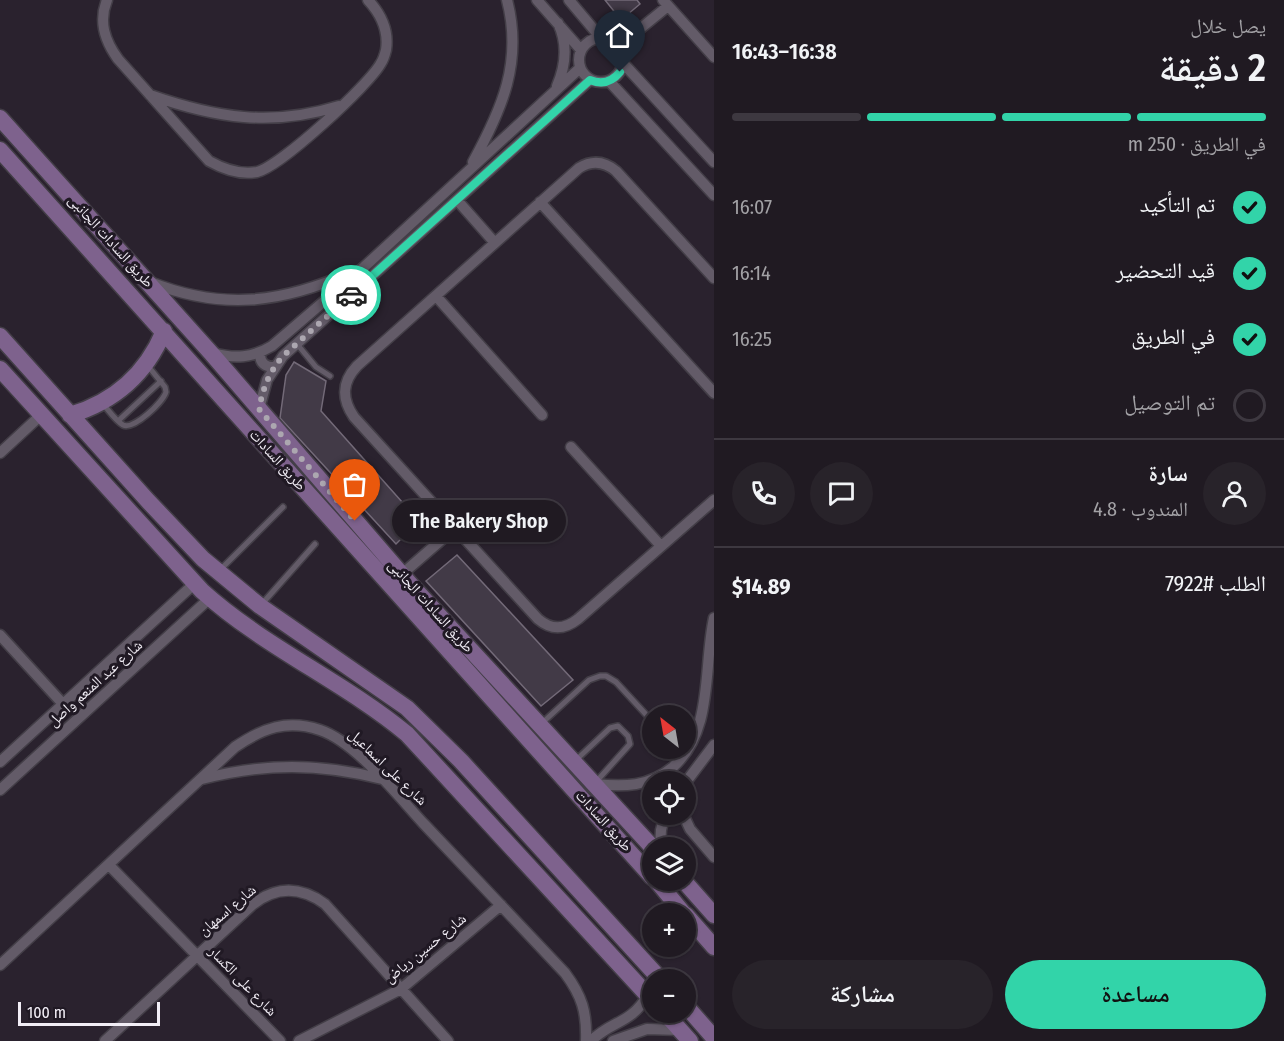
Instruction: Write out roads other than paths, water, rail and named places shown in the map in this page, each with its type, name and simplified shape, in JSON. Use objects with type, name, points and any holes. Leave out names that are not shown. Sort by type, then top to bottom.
[{"type":"main road","name":"طريق السادات الجانبى","points":[[0,118],[212,353],[401,575],[643,837]]},
{"type":"main road","points":[[2,152],[19,139]]},
{"type":"main road","name":"طريق السادات","points":[[2,152],[642,866]]},
{"type":"main road","points":[[70,415],[102,403],[126,386],[146,364],[164,331]]},
{"type":"main road","points":[[0,336],[148,501],[218,573],[260,606],[406,708],[432,731],[651,969]]},
{"type":"main road","points":[[0,369],[194,584],[210,598],[292,655],[373,708],[407,735],[642,988]]},
{"type":"main road","points":[[309,467],[318,504]]},
{"type":"main road","points":[[137,521],[148,501]]},
{"type":"main road","points":[[292,655],[319,646]]},
{"type":"main road","points":[[453,655],[478,658]]},
{"type":"main road","points":[[665,891],[675,903]]},
{"type":"main road","points":[[692,891],[714,915]]},
{"type":"main road","points":[[696,927],[714,946]]},
{"type":"main road","points":[[707,1022],[714,1038]]},
{"type":"main road","points":[[674,1023],[685,1035]]},
{"type":"street","points":[[107,0],[103,18],[104,33],[109,47],[209,161],[226,170],[245,173],[260,171],[273,165],[308,137],[374,74],[382,63],[387,38],[380,14],[369,0]]},
{"type":"street","points":[[469,170],[499,112],[506,91],[513,47],[507,0]]},
{"type":"street","points":[[537,0],[581,50]]},
{"type":"street","points":[[569,0],[601,38]]},
{"type":"street","points":[[619,46],[665,3],[714,57]]},
{"type":"street","points":[[555,91],[564,65],[565,51],[564,37],[558,23]]},
{"type":"street","points":[[601,38],[611,40],[619,46],[623,54],[623,63],[617,76],[609,81],[598,83],[584,75],[578,59],[581,50],[589,41],[601,38]]},
{"type":"street","points":[[623,63],[714,162]]},
{"type":"street","points":[[212,353],[227,357],[244,357],[260,354],[272,346],[364,267],[580,68]]},
{"type":"street","points":[[259,409],[262,394],[274,367],[297,344],[590,80]]},
{"type":"street","points":[[609,81],[714,195]]},
{"type":"street","points":[[149,95],[212,113],[246,119],[295,117],[342,105]]},
{"type":"street","points":[[714,278],[610,166],[594,162],[586,164],[540,202],[357,366],[345,385],[344,396],[347,407],[354,417],[538,619],[553,628],[571,625],[714,500]]},
{"type":"street","points":[[457,200],[495,243]]},
{"type":"street","points":[[540,202],[714,393]]},
{"type":"street","points":[[422,213],[432,222]]},
{"type":"street","points":[[146,281],[169,290],[193,295],[225,299],[266,299],[313,288],[364,267]]},
{"type":"street","points":[[436,296],[542,415]]},
{"type":"street","points":[[260,354],[263,364],[274,367]]},
{"type":"street","points":[[0,453],[41,415]]},
{"type":"street","points":[[571,447],[661,546]]},
{"type":"street","points":[[401,575],[454,528]]},
{"type":"street","name":"شارع عبد المنعم واصل","points":[[0,762],[194,584]]},
{"type":"street","name":"شارع عبد المنعم واصل","points":[[0,790],[210,598]]},
{"type":"street","points":[[696,736],[703,716],[714,618]]},
{"type":"street","points":[[0,635],[63,704],[83,715]]},
{"type":"street","points":[[63,704],[71,725]]},
{"type":"street","name":"شارع على اسماعيل","points":[[0,965],[235,747],[255,733],[272,727],[305,726],[322,730],[337,738],[383,780],[565,973],[576,987],[583,1004],[587,1022],[586,1041]]},
{"type":"street","points":[[695,771],[714,747],[696,742]]},
{"type":"street","points":[[594,784],[623,786],[648,782],[668,771],[677,759]]},
{"type":"street","points":[[201,779],[253,768],[279,766],[332,768],[383,780]]},
{"type":"street","points":[[688,825],[714,857]]},
{"type":"street","name":"شارع على الكسار","points":[[109,865],[280,1041]]},
{"type":"street","name":"شارع اسمهان","points":[[105,1041],[262,897],[281,890],[302,891],[325,904],[448,1041]]},
{"type":"street","name":"شارع حسين رياض","points":[[299,1041],[401,989],[501,905]]},
{"type":"street","points":[[591,1041],[600,1033],[634,1014],[642,1006]]},
{"type":"street","points":[[613,1041],[647,1029],[685,1035]]},
{"type":"lane","points":[[297,344],[316,367],[330,376]]},
{"type":"lane","points":[[102,403],[118,421],[126,426],[136,423],[164,397],[166,389],[146,364]]},
{"type":"lane","points":[[118,421],[161,381]]},
{"type":"lane","points":[[218,573],[283,507]]},
{"type":"lane","points":[[260,606],[315,544]]},
{"type":"lane","points":[[540,725],[589,680],[600,676],[606,676],[616,682],[642,710]]},
{"type":"lane","points":[[574,762],[610,728],[618,726],[628,736],[630,744],[594,784]]},
{"type":"place","name":"The Bakery Shop","points":[[355,521]]}]
